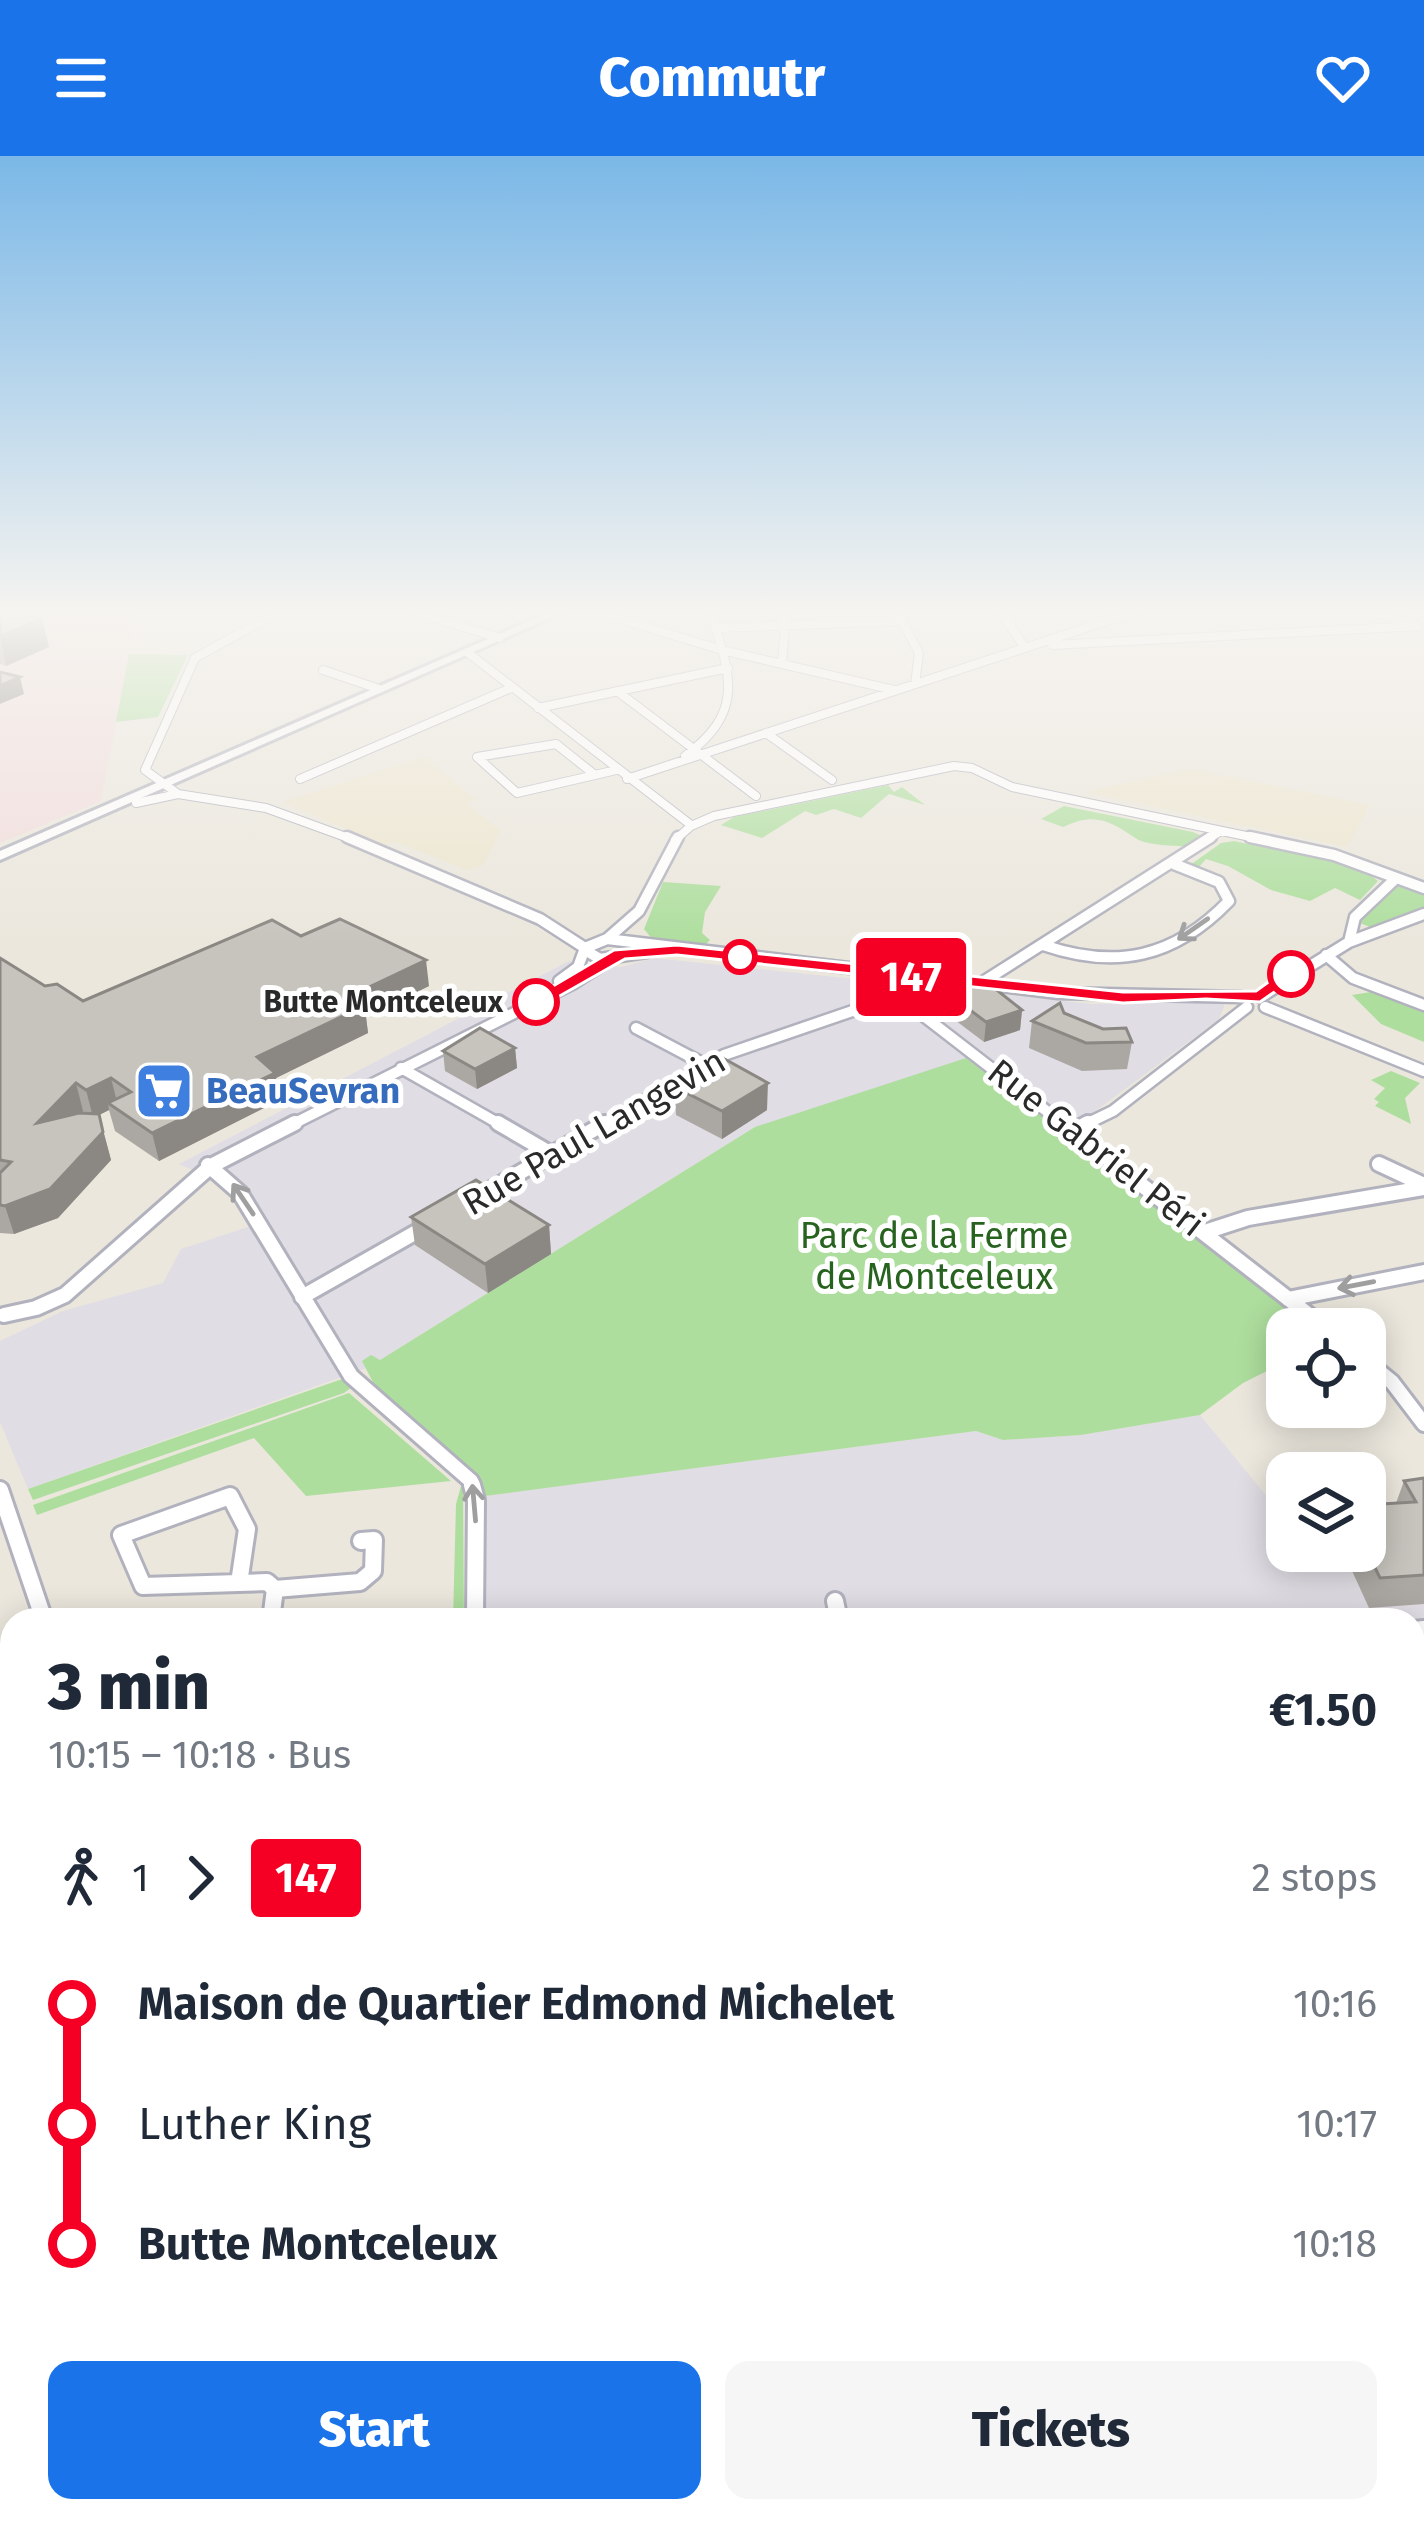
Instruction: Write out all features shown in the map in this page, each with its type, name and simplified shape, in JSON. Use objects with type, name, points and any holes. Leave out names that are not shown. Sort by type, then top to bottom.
[{"type":"main road","points":[[0,856],[170,788],[235,751],[302,722]]},
{"type":"main road","points":[[0,868],[170,788],[235,751]]},
{"type":"street","points":[[166,722],[145,770],[170,788],[301,819],[540,919],[604,939],[620,950]]},
{"type":"street","points":[[300,779],[431,722]]},
{"type":"street","points":[[557,722],[692,825]]},
{"type":"street","points":[[659,722],[756,796]]},
{"type":"street","points":[[699,752],[722,722]]},
{"type":"street","points":[[627,779],[799,722]]},
{"type":"street","points":[[766,733],[832,780]]},
{"type":"street","points":[[577,737],[477,757],[518,794],[616,770]]},
{"type":"street","points":[[556,743],[596,775]]},
{"type":"street","points":[[2,1315],[35,1310],[88,1281],[207,1164],[574,983],[620,950],[647,899],[664,851],[692,825],[714,816],[958,765],[1012,788],[1334,855],[1424,888]]},
{"type":"street","points":[[184,780],[235,801]]},
{"type":"street","points":[[978,985],[1221,831]]},
{"type":"street","points":[[1043,944],[1107,960],[1135,959],[1164,950],[1229,901],[1219,882],[1174,864]]},
{"type":"street","points":[[1349,942],[1354,923],[1395,879]]},
{"type":"street","points":[[1262,1002],[1349,942],[1424,914]]},
{"type":"street","points":[[540,919],[593,957],[620,950],[677,950],[1123,998],[1206,993],[1262,1002],[1424,1071]]},
{"type":"street","points":[[1354,923],[1383,931]]},
{"type":"street","points":[[399,1067],[571,975],[585,949],[629,926]]},
{"type":"street","points":[[1326,955],[1353,978],[1424,1005]]},
{"type":"street","name":"Rue Gabriel Péri","points":[[862,971],[1075,1130],[1300,1308]]},
{"type":"street","points":[[923,1014],[919,993],[956,982]]},
{"type":"street","name":"Rue Paul Langevin","points":[[472,1201],[706,1065],[899,995]]},
{"type":"street","points":[[1075,1130],[1113,1111],[1244,1002]]},
{"type":"street","points":[[636,1028],[706,1065]]},
{"type":"street","points":[[399,1067],[553,1155]]},
{"type":"street","points":[[207,1164],[240,1193],[351,1376],[471,1480],[476,1500],[475,1608]]},
{"type":"street","points":[[1379,1164],[1424,1186]]},
{"type":"street","points":[[1205,1232],[1248,1218],[1424,1186]]},
{"type":"street","name":"Rue Paul Langevin","points":[[302,1298],[432,1224]]},
{"type":"street","points":[[1288,1299],[1424,1272]]},
{"type":"street","points":[[1386,1376],[1416,1399],[1424,1424]]},
{"type":"street","points":[[0,1490],[40,1608]]},
{"type":"street","points":[[239,1582],[247,1529],[230,1496],[121,1534],[146,1588],[267,1582],[274,1589]]},
{"type":"street","points":[[274,1589],[366,1580],[373,1571],[374,1540]]},
{"type":"street","points":[[272,1608],[274,1589]]},
{"type":"street","points":[[836,1601],[837,1608]]},
{"type":"shaded area","points":[[0,722],[116,722],[101,801],[0,843]]},
{"type":"shaded area","points":[[424,757],[475,799],[467,804],[501,831],[483,865],[467,870],[396,842],[385,845],[282,802]]},
{"type":"shaded area","points":[[1190,769],[1370,805],[1347,847],[1084,792]]},
{"type":"shaded area","points":[[654,958],[1092,1004],[1200,1001],[1223,1002],[1224,1007],[1219,1019],[1066,1133],[755,1127],[367,1368],[28,1489],[0,1422],[0,1341],[63,1311],[163,1283],[181,1249],[251,1226],[226,1185],[179,1164],[569,961],[621,967]]},
{"type":"shaded area","points":[[1200,1415],[1266,1495],[1266,1572],[1386,1572],[1386,1535],[1424,1506],[1424,1608],[475,1608],[476,1497],[976,1431],[1003,1440],[1081,1435]]},
{"type":"green space","points":[[888,785],[894,792],[902,787],[925,805],[889,794],[861,818],[834,809],[816,815],[805,811],[762,838],[721,825],[734,817]]},
{"type":"green space","points":[[1064,806],[1202,836],[1188,847],[1162,845],[1094,819],[1063,827],[1041,819]]},
{"type":"green space","points":[[1221,843],[1272,849],[1275,845],[1294,854],[1297,849],[1318,859],[1321,855],[1362,869],[1378,881],[1360,900],[1335,888],[1310,901],[1271,890],[1206,859],[1198,868],[1190,865]]},
{"type":"green space","points":[[663,882],[721,886],[705,912],[702,933],[710,940],[704,946],[653,940],[644,929]]},
{"type":"green space","points":[[1394,884],[1424,890],[1424,911],[1375,929],[1360,923]]},
{"type":"green space","points":[[1371,992],[1424,1012],[1424,1042],[1381,1024],[1352,995]]},
{"type":"green space","name":"Parc de la Ferme de Montceleux","points":[[966,1058],[1292,1308],[1266,1308],[1266,1372],[1200,1415],[1081,1435],[1003,1440],[976,1431],[485,1496],[479,1478],[379,1394],[362,1361],[371,1355],[380,1360],[755,1127]]},
{"type":"green space","points":[[1391,1071],[1420,1083],[1405,1098],[1411,1124],[1375,1106],[1379,1102],[1374,1099],[1385,1088],[1371,1080]]},
{"type":"green space","points":[[345,1378],[352,1387],[344,1393],[33,1500],[28,1489]]},
{"type":"green space","points":[[349,1393],[451,1481],[306,1496],[254,1438],[37,1515],[33,1505]]},
{"type":"green space","points":[[463,1479],[464,1608],[453,1608],[456,1504]]},
{"type":"building","name":"BeauSevran","points":[[340,919],[426,960],[348,997],[364,1006],[257,1057],[275,1073],[152,1133],[108,1103],[131,1092],[111,1078],[86,1090],[76,1083],[37,1123],[79,1113],[99,1114],[103,1132],[50,1189],[0,1205],[0,1173],[11,1162],[0,1160],[0,958],[45,986],[57,984],[83,1001],[272,920],[301,936]]},
{"type":"building","points":[[983,979],[1022,1010],[986,1022],[945,991]]},
{"type":"building","points":[[1060,1003],[1064,1013],[1103,1029],[1126,1028],[1132,1042],[1086,1043],[1032,1021]]},
{"type":"building","points":[[480,1028],[515,1048],[475,1069],[443,1051]]},
{"type":"building","points":[[721,1057],[768,1083],[722,1111],[675,1087]]},
{"type":"building","points":[[476,1180],[549,1225],[485,1264],[411,1217]]},
{"type":"building","points":[[1424,1478],[1424,1575],[1380,1578],[1377,1572],[1386,1572],[1386,1504],[1416,1502],[1404,1481]]},
{"type":"bus line","name":"147","points":[[536,1002],[621,954],[677,950],[1123,998],[1206,993],[1260,997],[1291,974]]},
{"type":"place","name":"Butte Montceleux","points":[[536,1002]]},
{"type":"place","name":"BeauSevran","points":[[164,1091]]}]
